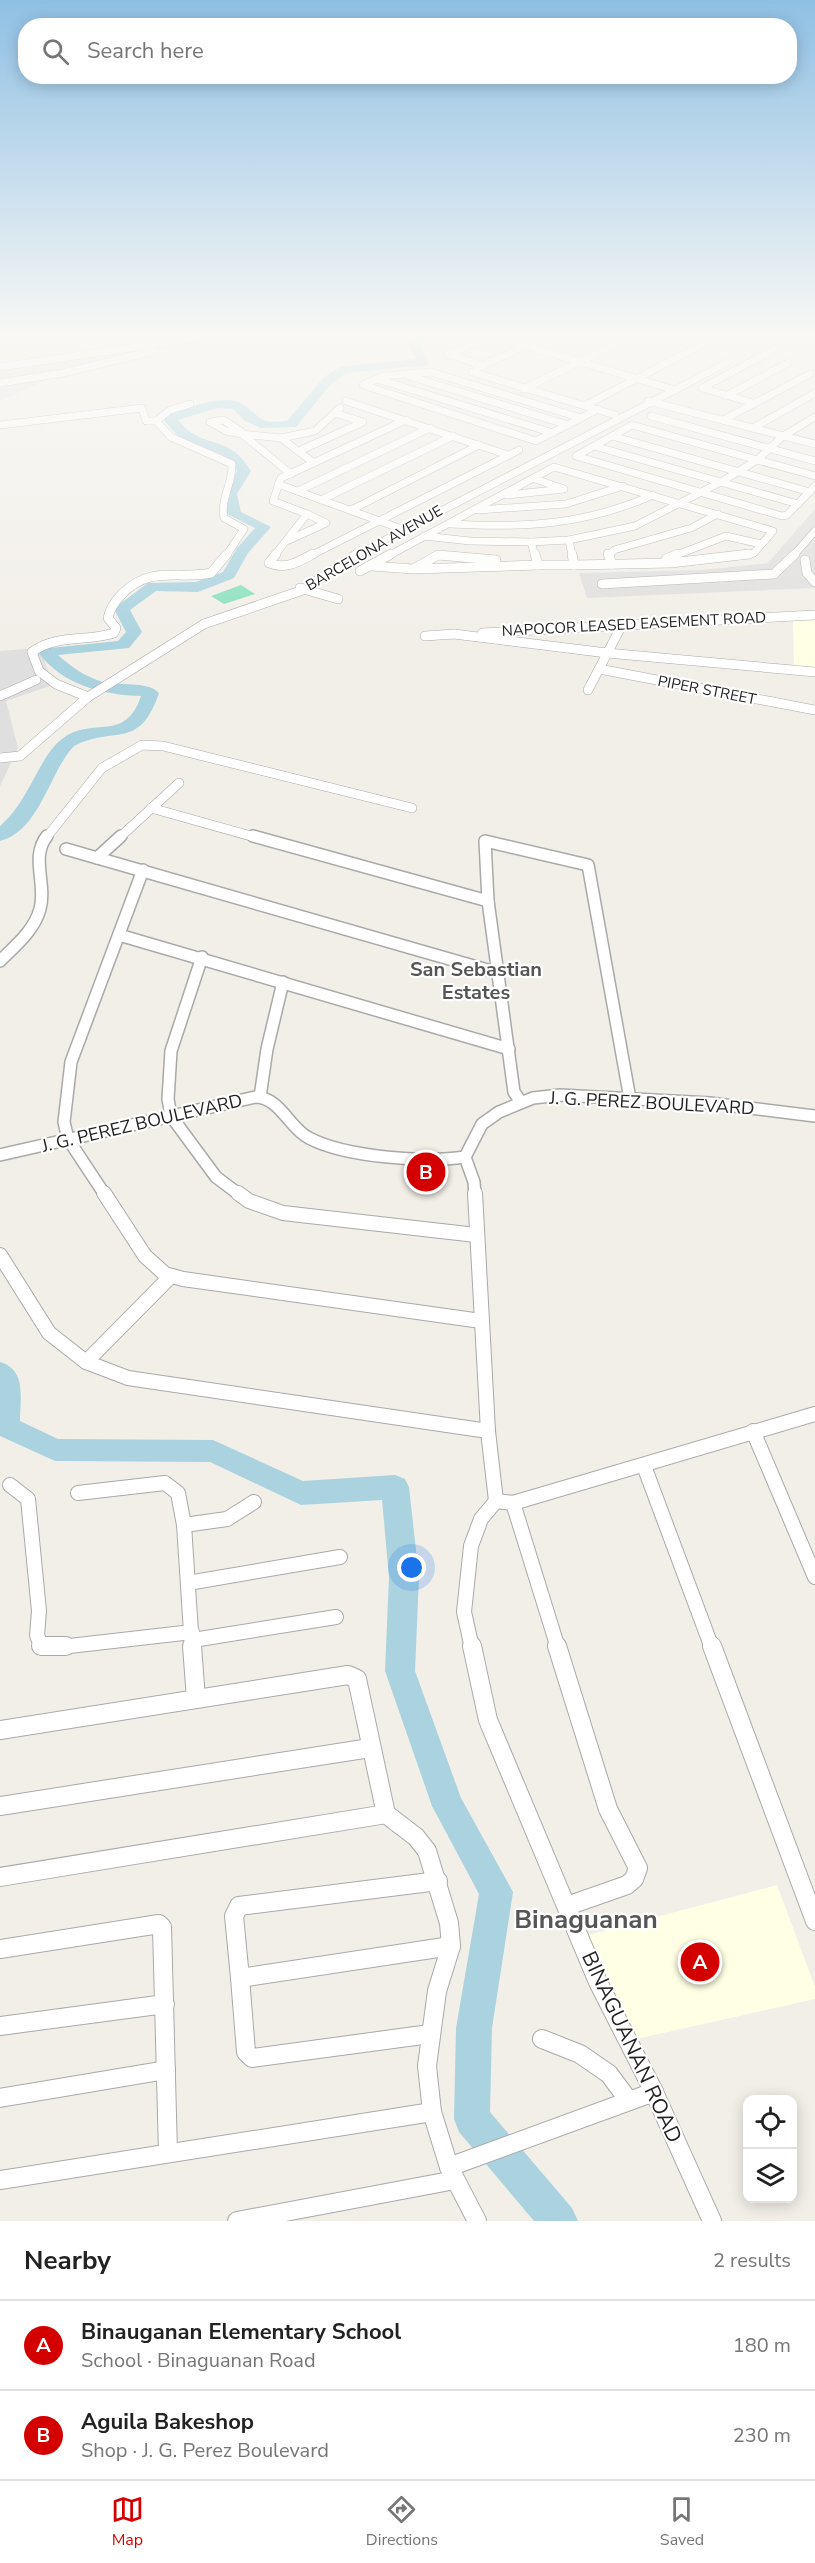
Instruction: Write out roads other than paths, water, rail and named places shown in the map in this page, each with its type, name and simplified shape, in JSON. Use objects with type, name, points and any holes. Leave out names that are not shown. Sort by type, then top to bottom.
[{"type":"street","points":[[90,695],[56,684],[39,671],[32,652],[38,646],[57,641],[101,639],[114,633],[116,628],[108,618],[108,610],[122,594],[146,577],[154,575],[211,573],[227,555],[244,529],[224,518],[221,511],[234,473],[232,464],[172,437]]},
{"type":"street","points":[[243,437],[291,474]]},
{"type":"street","points":[[263,437],[288,437]]},
{"type":"street","points":[[299,451],[331,437]]},
{"type":"street","points":[[287,540],[326,523],[273,501],[283,477],[370,437]]},
{"type":"street","points":[[298,491],[412,437]]},
{"type":"street","points":[[452,437],[324,501],[307,514],[269,563],[276,566],[292,565],[545,437]]},
{"type":"street","points":[[455,437],[508,454]]},
{"type":"street","points":[[501,441],[510,437]]},
{"type":"street","points":[[520,437],[536,441]]},
{"type":"street","name":"BARCELONA AVENUE","points":[[479,487],[574,437]]},
{"type":"street","name":"BARCELONA AVENUE","points":[[0,758],[20,756],[90,695],[191,632],[229,614],[298,590],[400,528],[578,437]]},
{"type":"street","points":[[611,437],[576,456],[782,516],[787,515],[812,489],[614,437]]},
{"type":"street","points":[[674,437],[815,476]]},
{"type":"street","points":[[726,437],[815,461]]},
{"type":"street","points":[[279,484],[424,536],[470,541],[568,540],[634,526],[682,504],[757,460],[782,437]]},
{"type":"street","points":[[786,437],[815,444]]},
{"type":"street","points":[[281,438],[314,463]]},
{"type":"street","points":[[351,510],[479,445]]},
{"type":"street","points":[[594,446],[798,504]]},
{"type":"street","points":[[360,572],[370,566],[424,536],[556,467],[773,531],[754,553],[747,555],[653,563],[414,568],[370,566]]},
{"type":"street","points":[[479,487],[502,495],[527,495],[564,489],[535,479]]},
{"type":"street","points":[[477,510],[523,509],[566,504],[622,486]]},
{"type":"street","points":[[450,524],[492,526],[564,523],[605,514],[653,495]]},
{"type":"street","points":[[612,564],[608,554],[614,550],[691,528],[718,514]]},
{"type":"street","points":[[602,584],[774,574],[782,570],[815,531]]},
{"type":"street","points":[[653,563],[726,536],[761,544]]},
{"type":"street","points":[[568,540],[574,565]]},
{"type":"street","points":[[531,542],[538,565]]},
{"type":"street","points":[[414,568],[438,555],[495,560],[502,567]]},
{"type":"street","points":[[805,563],[815,556]]},
{"type":"street","points":[[792,558],[815,566]]},
{"type":"street","points":[[805,563],[815,582]]},
{"type":"street","points":[[298,590],[338,599]]},
{"type":"street","name":"NAPOCOR LEASED EASEMENT ROAD","points":[[454,634],[815,615]]},
{"type":"street","points":[[588,690],[622,625]]},
{"type":"street","points":[[425,636],[454,634],[607,653],[815,672]]},
{"type":"street","name":"PIPER STREET","points":[[599,669],[815,710]]},
{"type":"street","points":[[0,696],[36,680]]},
{"type":"street","points":[[0,961],[38,921],[43,904],[39,859],[41,844],[102,768],[142,745],[163,746],[412,808]]},
{"type":"street","points":[[97,858],[179,783]]},
{"type":"street","points":[[151,808],[488,901]]},
{"type":"street","points":[[520,1102],[514,1092],[488,901],[485,841],[588,865],[630,1099]]},
{"type":"street","points":[[66,849],[498,973]]},
{"type":"street","points":[[143,870],[71,1062],[64,1122],[68,1139],[145,1256],[158,1269],[171,1276],[481,1321]]},
{"type":"street","points":[[119,935],[202,957],[509,1049]]},
{"type":"street","points":[[202,957],[171,1050],[168,1099],[171,1116],[216,1178],[249,1201],[283,1213],[476,1235]]},
{"type":"street","points":[[260,1097],[267,1048],[283,982]]},
{"type":"street","name":"J. G. PEREZ BOULEVARD","points":[[0,1155],[260,1097],[276,1107],[308,1138],[355,1151],[442,1160],[465,1157],[482,1124],[520,1102],[561,1095],[741,1106],[815,1116]]},
{"type":"street","points":[[465,1157],[474,1182],[488,1431],[505,1502],[608,1809],[638,1868],[634,1880],[627,1885],[567,1906]]},
{"type":"street","points":[[0,1255],[49,1333],[86,1362],[128,1378],[488,1431]]},
{"type":"street","points":[[86,1362],[171,1276]]},
{"type":"street","points":[[505,1502],[644,1466],[815,1414]]},
{"type":"street","points":[[753,1431],[815,1577]]},
{"type":"street","points":[[644,1466],[815,1921]]},
{"type":"street","points":[[78,1493],[165,1483],[178,1493],[184,1524],[196,1699]]},
{"type":"street","points":[[10,1485],[28,1499],[39,1611],[38,1635],[41,1646],[48,1648],[193,1636],[336,1617]]},
{"type":"street","points":[[184,1524],[227,1519],[254,1502]]},
{"type":"street","name":"BINAGUANAN ROAD","points":[[505,1502],[481,1519],[471,1546],[464,1612],[488,1720],[598,1982],[654,2091],[712,2221]]},
{"type":"street","points":[[188,1583],[340,1557]]},
{"type":"street","points":[[0,1730],[348,1675],[357,1678],[370,1748],[386,1814],[416,1837],[427,1851],[449,1923],[451,1946],[437,1991],[430,2034],[428,2066],[432,2112],[452,2173],[477,2221]]},
{"type":"street","points":[[0,1806],[370,1748]]},
{"type":"street","points":[[0,1877],[386,1814]]},
{"type":"street","points":[[430,2034],[252,2058],[246,2052],[234,1916],[239,1906],[438,1881]]},
{"type":"street","points":[[0,1949],[159,1924],[164,1932],[168,2153]]},
{"type":"street","points":[[240,1978],[451,1946]]},
{"type":"street","points":[[0,2026],[165,2004]]},
{"type":"street","points":[[542,2038],[580,2054],[609,2074],[628,2101]]},
{"type":"street","points":[[0,2098],[166,2070]]},
{"type":"street","points":[[237,2221],[452,2173],[472,2160],[516,2142],[654,2091]]},
{"type":"street","points":[[0,2181],[432,2112]]},
{"type":"waterway","points":[[0,835],[24,813],[68,742],[80,736],[127,728],[137,722],[145,711],[151,693],[123,691],[90,683],[63,668],[46,652],[123,645],[134,632],[122,609],[153,586],[198,587],[229,575],[242,551],[264,527],[234,514],[230,494],[244,471],[237,460],[224,449],[202,444],[188,437]]},
{"type":"waterway","points":[[0,1372],[7,1380],[6,1427],[55,1450],[213,1451],[301,1493],[395,1487],[404,1577],[400,1671],[448,1806],[496,1892],[474,2028],[472,2119],[559,2221]]},
{"type":"place","name":"Aguila Bakeshop","points":[[426,1172]]},
{"type":"place","name":"Binauganan Elementary School","points":[[700,1962]]},
{"type":"district","name":"San Sebastian Estates","points":[[476,980]]},
{"type":"district","name":"Binaguanan","points":[[586,1919]]}]
